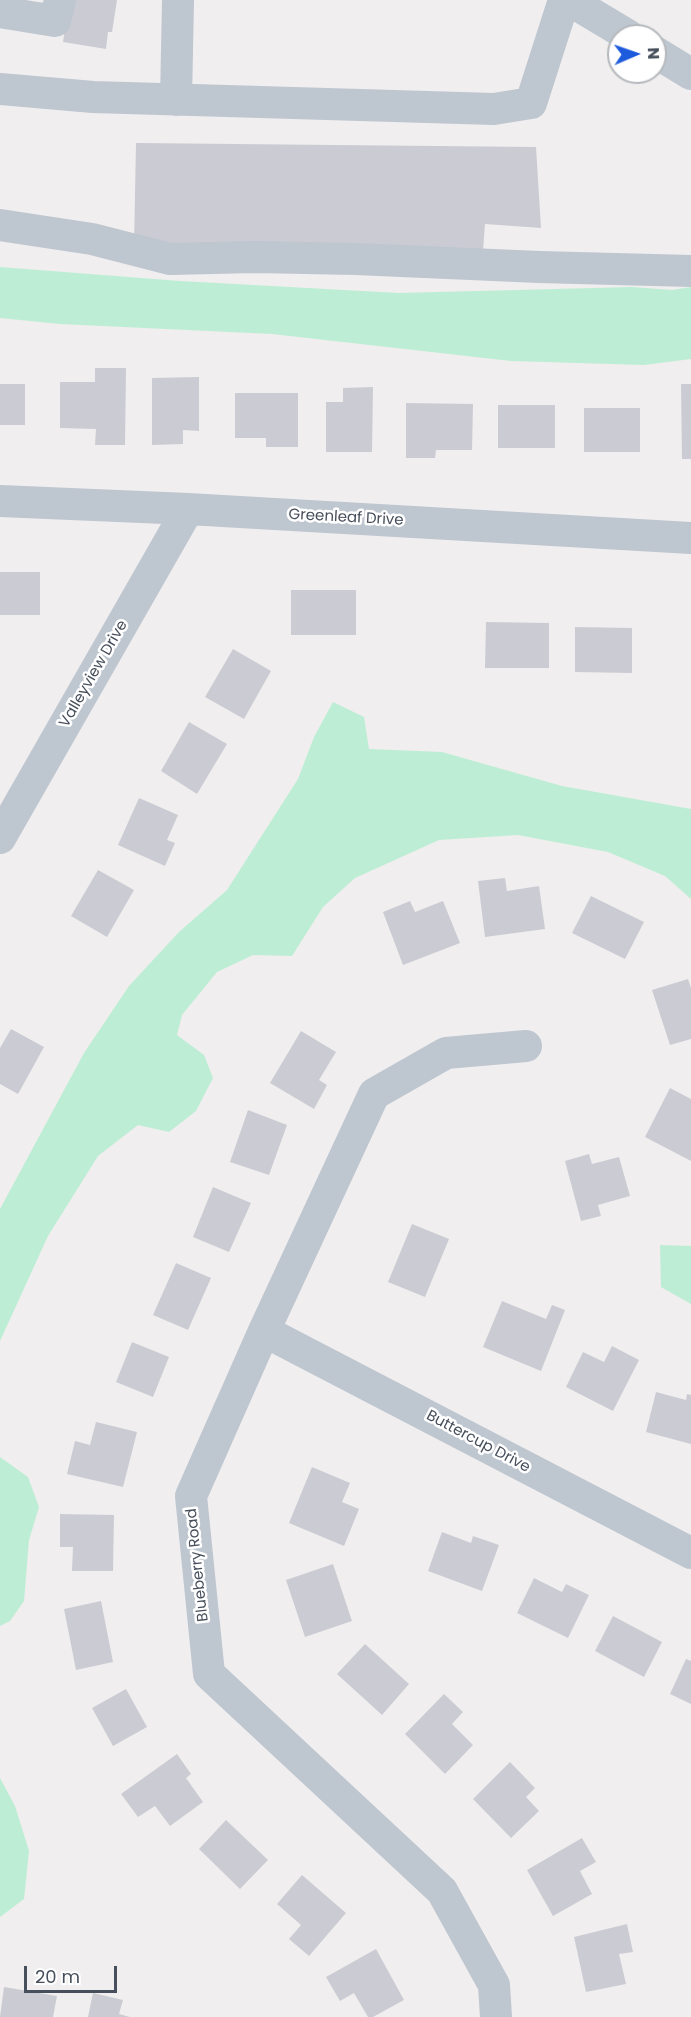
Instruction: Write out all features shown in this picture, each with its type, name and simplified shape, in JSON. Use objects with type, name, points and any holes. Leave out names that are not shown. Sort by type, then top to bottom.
[{"type":"street","points":[[0,12],[55,21],[60,0]]},
{"type":"street","points":[[176,100],[178,0]]},
{"type":"street","points":[[0,89],[93,97],[494,110],[531,103],[564,0]]},
{"type":"street","points":[[569,0],[608,24]]},
{"type":"street","points":[[667,59],[691,74]]},
{"type":"street","points":[[0,225],[92,239],[170,259],[255,257],[356,259],[691,271]]},
{"type":"street","name":"Greenleaf Drive","points":[[0,501],[691,538]]},
{"type":"street","name":"Valleyview Drive","points":[[0,838],[188,510]]},
{"type":"street","name":"Blueberry Road","points":[[496,2017],[494,1985],[442,1891],[209,1674],[191,1496],[264,1331],[374,1094],[446,1053],[526,1046]]},
{"type":"street","name":"Buttercup Drive","points":[[264,1331],[691,1553]]},
{"type":"green space","points":[[0,267],[180,281],[399,293],[632,287],[672,290],[691,287],[691,359],[644,365],[511,361],[272,334],[60,324],[0,318]]},
{"type":"green space","points":[[333,702],[364,717],[369,749],[442,752],[562,786],[691,809],[691,899],[665,876],[608,852],[518,835],[439,840],[355,878],[323,907],[292,956],[253,955],[217,972],[182,1015],[177,1035],[204,1055],[213,1078],[196,1111],[169,1132],[138,1125],[98,1156],[48,1236],[0,1341],[0,1209],[84,1053],[129,986],[179,932],[227,890],[298,779],[314,737]]},
{"type":"green space","points":[[660,1245],[691,1246],[691,1304],[661,1287]]},
{"type":"green space","points":[[0,1457],[28,1477],[39,1507],[29,1540],[24,1601],[10,1621],[0,1626]]},
{"type":"green space","points":[[0,1778],[15,1806],[29,1851],[24,1899],[0,1917]]},
{"type":"building","points":[[69,0],[117,0],[112,32],[108,32],[106,49],[63,42]]},
{"type":"building","points":[[136,143],[536,147],[541,228],[485,224],[483,251],[134,245]]},
{"type":"building","points":[[95,368],[126,368],[125,445],[95,445],[96,429],[60,428],[60,382],[95,382]]},
{"type":"building","points":[[199,377],[199,431],[183,430],[183,444],[152,445],[152,378]]},
{"type":"building","points":[[0,384],[25,384],[25,425],[0,425]]},
{"type":"building","points":[[681,384],[691,384],[691,459],[682,459]]},
{"type":"building","points":[[373,387],[372,452],[326,452],[326,402],[343,402],[343,388]]},
{"type":"building","points":[[235,393],[298,393],[298,447],[266,447],[266,438],[235,438]]},
{"type":"building","points":[[406,403],[473,404],[472,450],[436,450],[435,458],[406,458]]},
{"type":"building","points":[[498,405],[555,405],[555,448],[498,448]]},
{"type":"building","points":[[584,408],[640,408],[640,452],[584,452]]},
{"type":"building","points":[[0,572],[40,572],[40,615],[0,615]]},
{"type":"building","points":[[291,590],[356,590],[356,635],[291,635]]},
{"type":"building","points":[[486,622],[549,623],[549,668],[485,668]]},
{"type":"building","points":[[575,627],[632,628],[632,673],[575,672]]},
{"type":"building","points":[[233,649],[271,671],[244,719],[205,697]]},
{"type":"building","points":[[189,722],[227,744],[197,794],[161,771]]},
{"type":"building","points":[[139,798],[178,815],[167,840],[175,843],[165,866],[118,845]]},
{"type":"building","points":[[98,870],[134,890],[107,937],[71,916]]},
{"type":"building","points":[[505,878],[507,891],[539,886],[545,929],[485,937],[478,881]]},
{"type":"building","points":[[591,896],[644,922],[625,959],[572,933]]},
{"type":"building","points":[[410,901],[415,912],[443,901],[460,943],[403,965],[383,912]]},
{"type":"building","points":[[688,979],[691,988],[691,1039],[670,1045],[652,990]]},
{"type":"building","points":[[11,1029],[44,1047],[18,1094],[0,1084],[0,1048]]},
{"type":"building","points":[[301,1031],[336,1052],[319,1080],[327,1085],[314,1109],[270,1083]]},
{"type":"building","points":[[670,1088],[691,1099],[691,1161],[645,1137]]},
{"type":"building","points":[[248,1110],[287,1125],[269,1175],[230,1162]]},
{"type":"building","points":[[589,1154],[592,1164],[619,1157],[630,1196],[598,1205],[601,1216],[581,1221],[565,1161]]},
{"type":"building","points":[[213,1187],[251,1203],[229,1252],[193,1237]]},
{"type":"building","points":[[412,1224],[449,1239],[425,1297],[388,1282]]},
{"type":"building","points":[[176,1263],[211,1278],[188,1330],[153,1315]]},
{"type":"building","points":[[502,1301],[546,1319],[552,1305],[565,1310],[541,1371],[483,1347]]},
{"type":"building","points":[[132,1342],[169,1357],[153,1397],[116,1382]]},
{"type":"building","points":[[612,1346],[639,1360],[613,1411],[566,1387],[583,1352],[604,1362]]},
{"type":"building","points":[[656,1392],[686,1400],[687,1394],[691,1395],[691,1444],[646,1432]]},
{"type":"building","points":[[96,1422],[137,1432],[123,1487],[67,1474],[75,1441],[90,1445]]},
{"type":"building","points":[[312,1467],[350,1483],[342,1502],[359,1509],[344,1546],[289,1523]]},
{"type":"building","points":[[60,1514],[114,1515],[113,1571],[72,1571],[73,1547],[60,1547]]},
{"type":"building","points":[[442,1532],[471,1543],[473,1536],[499,1545],[482,1591],[428,1571]]},
{"type":"building","points":[[333,1564],[352,1621],[305,1637],[286,1580]]},
{"type":"building","points":[[534,1578],[562,1592],[566,1584],[589,1595],[568,1638],[517,1613]]},
{"type":"building","points":[[101,1601],[113,1662],[76,1670],[64,1609]]},
{"type":"building","points":[[613,1616],[662,1642],[644,1677],[595,1651]]},
{"type":"building","points":[[365,1644],[409,1684],[382,1715],[337,1674]]},
{"type":"building","points":[[686,1659],[691,1661],[691,1704],[670,1694]]},
{"type":"building","points":[[126,1689],[147,1727],[113,1746],[92,1708]]},
{"type":"building","points":[[444,1694],[463,1712],[452,1724],[473,1745],[445,1774],[405,1734]]},
{"type":"building","points":[[177,1754],[191,1774],[186,1778],[203,1802],[170,1826],[155,1806],[138,1817],[121,1794]]},
{"type":"building","points":[[510,1762],[535,1788],[526,1797],[539,1811],[511,1838],[473,1799]]},
{"type":"building","points":[[226,1820],[268,1860],[240,1889],[199,1849]]},
{"type":"building","points":[[582,1838],[596,1862],[580,1871],[592,1894],[553,1916],[527,1870]]},
{"type":"building","points":[[302,1875],[346,1913],[309,1956],[289,1939],[301,1925],[277,1904]]},
{"type":"building","points":[[627,1924],[633,1952],[619,1954],[626,1984],[586,1992],[574,1937]]},
{"type":"building","points":[[376,1949],[404,2000],[373,2017],[368,2017],[354,1993],[340,2001],[326,1977]]},
{"type":"building","points":[[4,1987],[57,1996],[53,2017],[0,2017]]},
{"type":"building","points":[[93,1993],[123,2000],[119,2014],[130,2017],[88,2017]]}]
